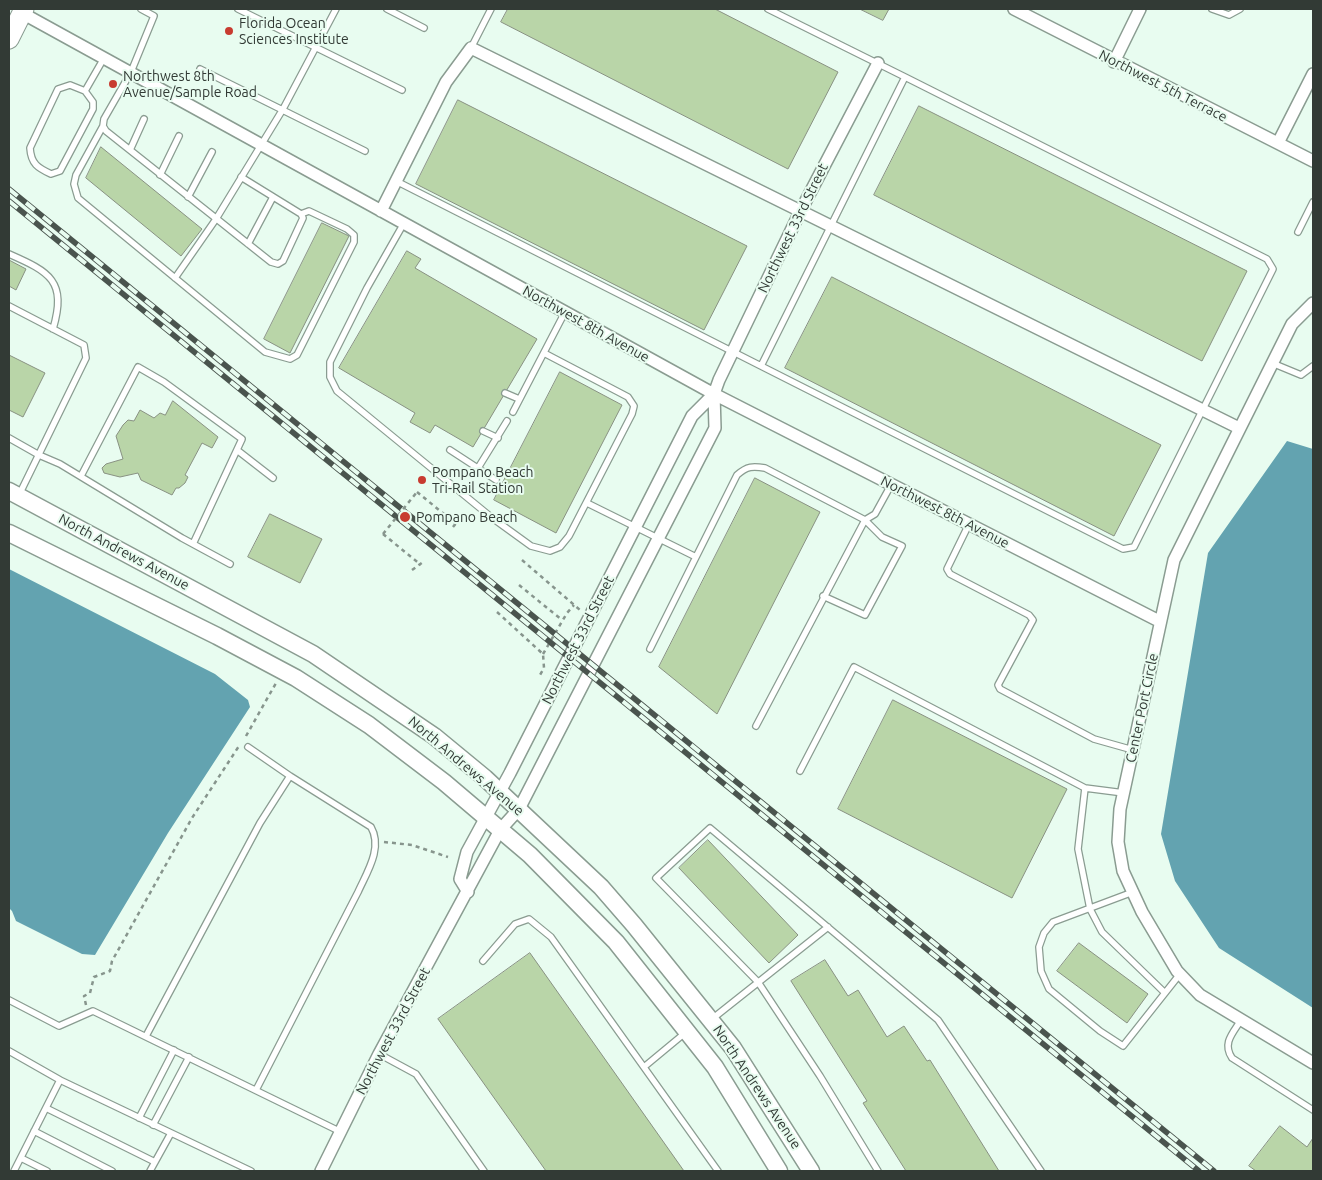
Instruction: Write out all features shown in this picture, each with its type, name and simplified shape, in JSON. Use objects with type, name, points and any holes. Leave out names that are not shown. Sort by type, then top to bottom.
[{"type":"main road","points":[[9,38],[21,10]]},
{"type":"street","name":"Northwest 5th Terrace","points":[[1014,9],[1114,62],[1313,161]]},
{"type":"street","points":[[1114,62],[1140,9]]},
{"type":"street","name":"Northwest 8th Avenue","points":[[21,10],[104,58],[714,394],[1159,621]]},
{"type":"street","points":[[381,211],[446,82],[471,48],[1238,428]]},
{"type":"street","name":"Northwest 33rd Street","points":[[468,892],[460,879],[467,852],[500,793],[692,416],[714,394],[800,212],[878,63]]},
{"type":"street","points":[[1278,143],[1313,74]]},
{"type":"street","name":"Center Port Circle","points":[[1313,303],[1292,324],[1238,428],[1174,560],[1159,621],[1124,793],[1118,842],[1123,871],[1142,912],[1180,974],[1200,995],[1313,1063]]},
{"type":"street","name":"Northwest 33rd Street","points":[[321,1171],[379,1054],[500,830],[519,809],[715,428],[714,394]]},
{"type":"street","name":"North Andrews Avenue","points":[[13,494],[313,654],[434,736],[519,809],[602,887],[733,1048],[811,1171]]},
{"type":"street","name":"North Andrews Avenue","points":[[9,533],[217,636],[296,678],[369,725],[444,782],[530,855],[616,942],[715,1067],[779,1171]]},
{"type":"lane","points":[[140,9],[154,16],[131,72],[104,119],[103,126],[76,175],[74,184],[78,198],[264,352],[290,359],[298,355],[354,242],[354,235],[347,229],[309,211],[302,214]]},
{"type":"lane","points":[[238,9],[402,90]]},
{"type":"lane","points":[[175,278],[216,219],[283,110],[336,9]]},
{"type":"lane","points":[[387,9],[424,28]]},
{"type":"lane","points":[[471,48],[490,9]]},
{"type":"lane","points":[[396,181],[732,353],[1123,549],[1134,547],[1274,269],[1267,259],[768,9]]},
{"type":"lane","points":[[1212,9],[1229,15],[1240,9]]},
{"type":"lane","points":[[85,91],[104,58]]},
{"type":"lane","points":[[200,69],[365,151]]},
{"type":"lane","points":[[761,366],[905,77]]},
{"type":"lane","points":[[70,85],[85,91],[93,102],[93,109],[60,171],[51,174],[36,167],[30,158],[30,148],[58,89],[70,85]]},
{"type":"lane","points":[[130,150],[144,119]]},
{"type":"lane","points":[[103,126],[106,131],[160,175],[271,262],[278,264],[283,262],[303,218],[302,214]]},
{"type":"lane","points":[[160,175],[179,136]]},
{"type":"lane","points":[[188,197],[212,152]]},
{"type":"lane","points":[[242,177],[302,214]]},
{"type":"lane","points":[[248,244],[273,197]]},
{"type":"lane","points":[[1298,232],[1313,202]]},
{"type":"lane","points":[[404,224],[367,288],[330,362],[330,377],[337,391],[491,517],[531,546],[550,551],[560,547],[569,536],[632,414],[634,406],[628,397],[544,353]]},
{"type":"lane","points":[[9,254],[34,265],[46,274],[54,285],[60,300],[53,329]]},
{"type":"lane","points":[[9,306],[84,346],[86,358],[39,455],[13,494]]},
{"type":"lane","points":[[513,412],[565,312]]},
{"type":"lane","points":[[1272,363],[1302,375],[1313,366]]},
{"type":"lane","points":[[81,476],[138,367],[164,382],[242,439],[192,544]]},
{"type":"lane","points":[[505,393],[520,399]]},
{"type":"lane","points":[[478,468],[508,421]]},
{"type":"lane","points":[[483,431],[498,438]]},
{"type":"lane","points":[[9,438],[39,455],[60,464],[192,544],[230,564]]},
{"type":"lane","points":[[236,450],[273,478]]},
{"type":"lane","points":[[450,450],[496,480]]},
{"type":"lane","points":[[650,649],[737,475],[745,468],[753,466],[766,468],[865,520],[882,537],[902,546],[866,615],[823,596]]},
{"type":"lane","points":[[756,726],[823,596],[865,520],[874,514],[891,484]]},
{"type":"lane","points":[[587,503],[696,557]]},
{"type":"lane","points":[[969,524],[947,568],[950,574],[1029,615],[1033,620],[998,685],[1000,689],[1094,739],[1133,750]]},
{"type":"lane","points":[[800,771],[854,667],[1085,788],[1124,793]]},
{"type":"lane","points":[[248,747],[290,776],[371,826],[374,833],[375,848],[372,860],[358,892],[256,1090]]},
{"type":"lane","points":[[146,1036],[260,823],[290,776]]},
{"type":"lane","points":[[1085,788],[1078,849],[1090,909],[1102,932],[1165,992]]},
{"type":"lane","points":[[878,1171],[820,1076],[758,982],[656,878],[710,828],[938,1020],[1041,1171]]},
{"type":"lane","points":[[1133,892],[1053,922],[1044,933],[1039,947],[1041,971],[1049,989],[1100,1031],[1123,1046],[1180,974]]},
{"type":"lane","points":[[483,961],[515,924],[529,919],[542,928],[551,937],[718,1171]]},
{"type":"lane","points":[[711,1020],[828,927]]},
{"type":"lane","points":[[9,1000],[59,1026],[94,1011],[341,1132]]},
{"type":"lane","points":[[1241,1020],[1228,1041],[1227,1050],[1232,1058],[1313,1110]]},
{"type":"lane","points":[[644,1067],[687,1031]]},
{"type":"lane","points":[[139,1118],[174,1050]]},
{"type":"lane","points":[[9,1051],[60,1080],[251,1171]]},
{"type":"lane","points":[[379,1054],[416,1074],[484,1171]]},
{"type":"lane","points":[[154,1125],[189,1057]]},
{"type":"lane","points":[[9,1171],[14,1171],[60,1080]]},
{"type":"lane","points":[[46,1108],[155,1162]]},
{"type":"lane","points":[[34,1132],[112,1171]]},
{"type":"lane","points":[[150,1171],[171,1133]]},
{"type":"lane","points":[[21,1158],[47,1171]]},
{"type":"path","points":[[412,570],[422,564],[383,534],[417,492],[455,523]]},
{"type":"path","points":[[453,527],[464,513]]},
{"type":"path","points":[[522,560],[580,610]]},
{"type":"path","points":[[519,585],[562,620]]},
{"type":"path","points":[[540,675],[544,668],[543,654],[562,620],[574,606]]},
{"type":"path","points":[[497,612],[543,654]]},
{"type":"path","points":[[86,1006],[84,996],[90,993],[94,977],[110,971],[112,961],[192,818],[246,735],[277,681]]},
{"type":"path","points":[[384,842],[412,846],[448,857]]},
{"type":"water","points":[[1287,441],[1313,449],[1313,1008],[1219,948],[1175,881],[1161,834],[1208,553]]},
{"type":"water","points":[[9,569],[215,674],[248,700],[250,707],[168,833],[95,955],[82,954],[16,921],[9,908]]},
{"type":"building","points":[[508,9],[715,9],[838,72],[788,169],[501,22]]},
{"type":"building","points":[[860,9],[889,9],[883,20]]},
{"type":"building","points":[[458,100],[747,246],[704,330],[416,184]]},
{"type":"building","points":[[919,106],[1247,271],[1202,361],[874,195]]},
{"type":"building","points":[[101,147],[202,229],[181,256],[86,178]]},
{"type":"building","points":[[322,223],[349,236],[290,353],[264,339]]},
{"type":"building","points":[[407,251],[421,259],[415,268],[537,339],[473,447],[435,425],[430,433],[410,422],[415,413],[339,368]]},
{"type":"building","points":[[9,260],[26,269],[16,290],[9,286]]},
{"type":"building","points":[[832,277],[1161,445],[1114,536],[785,368]]},
{"type":"building","points":[[9,355],[45,373],[23,417],[9,410]]},
{"type":"building","points":[[560,372],[622,405],[556,533],[494,500]]},
{"type":"building","points":[[173,401],[218,437],[212,448],[202,443],[185,475],[188,477],[185,483],[176,488],[172,495],[141,480],[138,473],[120,477],[104,473],[102,468],[106,464],[123,459],[116,436],[123,425],[128,420],[134,421],[140,410],[154,418],[160,413],[165,415]]},
{"type":"building","points":[[755,478],[820,512],[717,714],[659,667]]},
{"type":"building","points":[[270,514],[322,539],[300,583],[248,557]]},
{"type":"building","points":[[893,700],[1067,789],[1012,898],[838,809]]},
{"type":"building","points":[[708,840],[798,935],[769,963],[679,868]]},
{"type":"building","points":[[1079,943],[1148,994],[1127,1023],[1057,971]]},
{"type":"building","points":[[530,953],[684,1171],[546,1171],[438,1019]]},
{"type":"building","points":[[825,960],[848,996],[858,990],[887,1037],[904,1026],[927,1061],[930,1060],[999,1171],[906,1171],[863,1103],[867,1101],[791,981]]},
{"type":"building","points":[[1280,1126],[1307,1147],[1313,1138],[1313,1171],[1256,1171],[1249,1166]]},
{"type":"railway","points":[[9,189],[1214,1171]]},
{"type":"railway","points":[[9,201],[1199,1171]]},
{"type":"place","name":"Florida Ocean Sciences Institute","points":[[229,31]]},
{"type":"place","name":"Northwest 8th Avenue/Sample Road","points":[[113,84]]},
{"type":"place","name":"Pompano Beach Tri-Rail Station","points":[[422,480]]},
{"type":"place","name":"Pompano Beach","points":[[405,517]]}]
